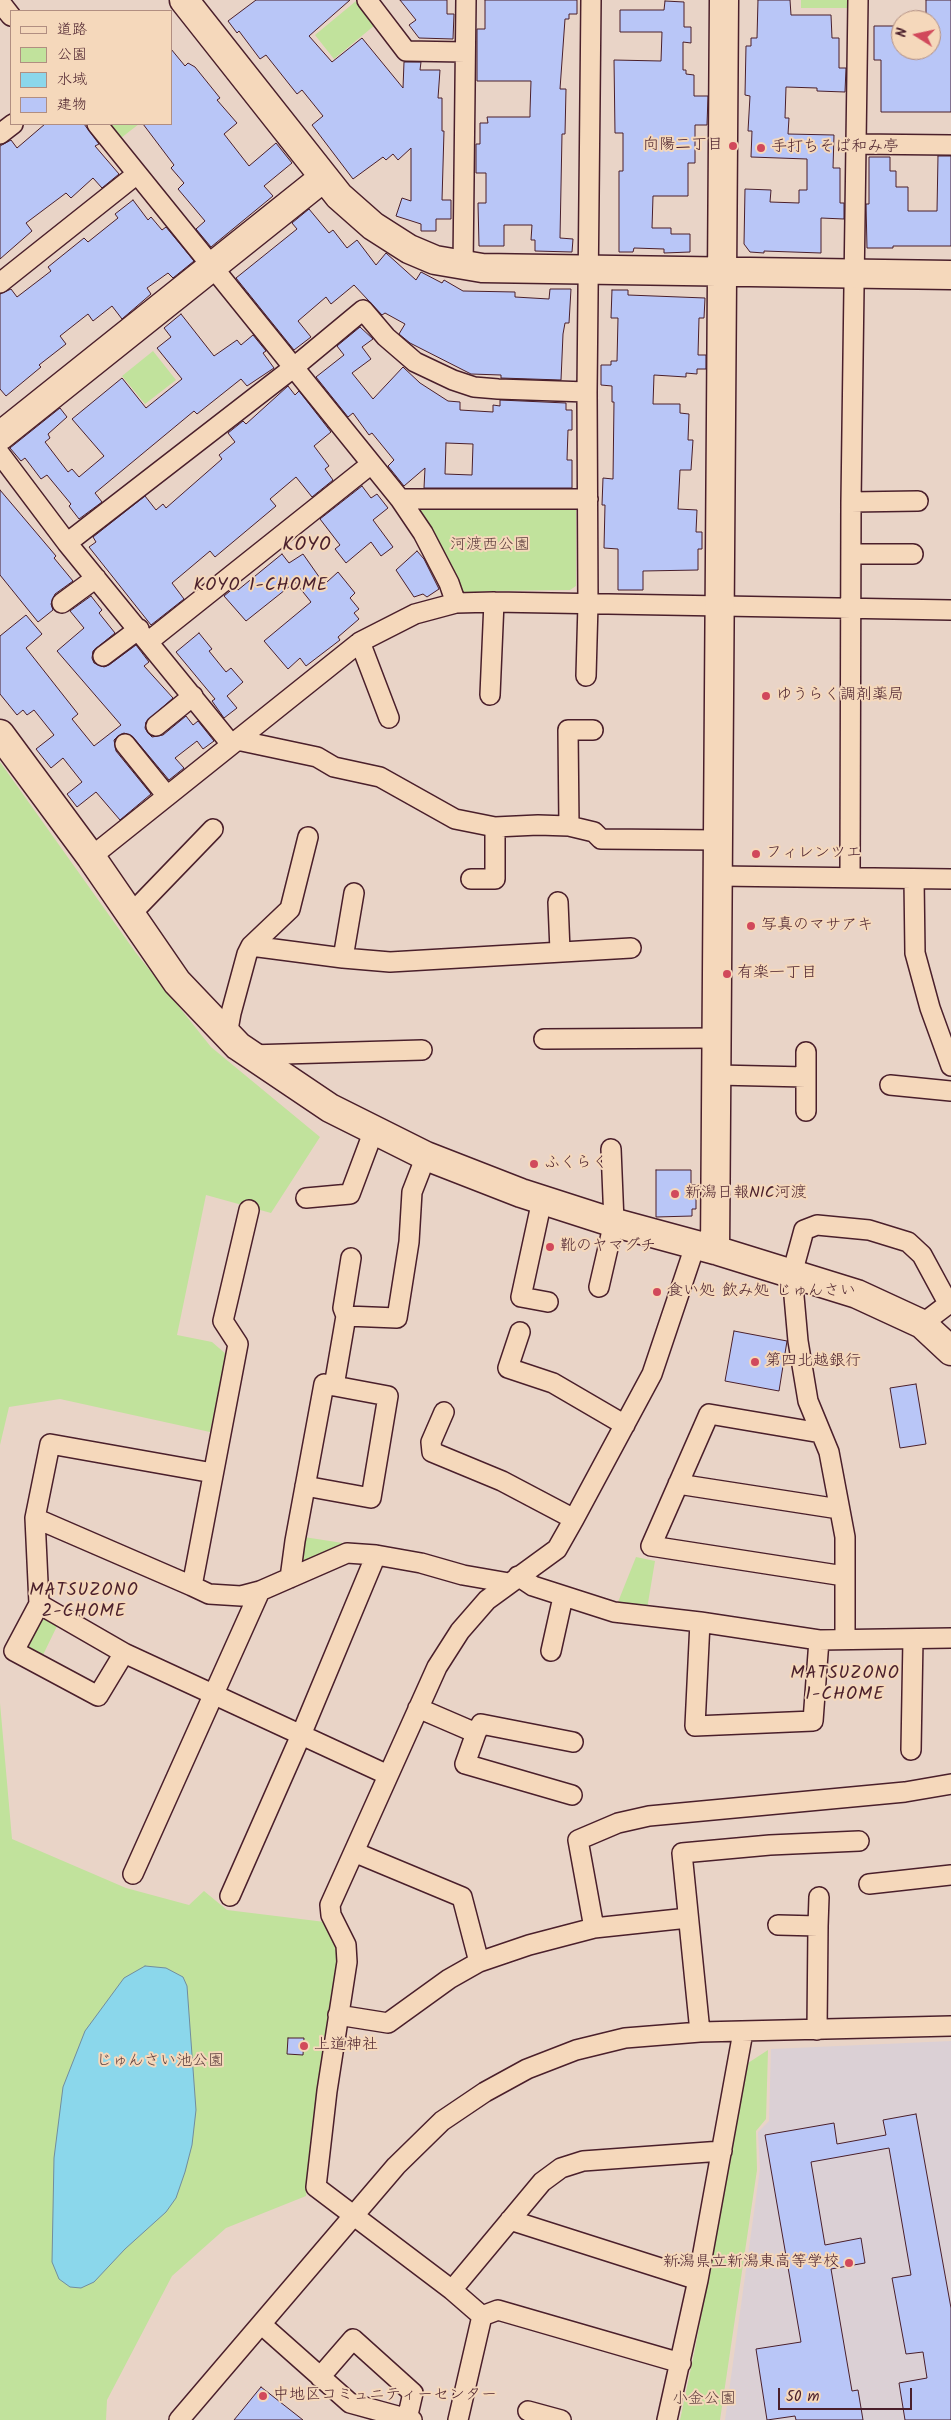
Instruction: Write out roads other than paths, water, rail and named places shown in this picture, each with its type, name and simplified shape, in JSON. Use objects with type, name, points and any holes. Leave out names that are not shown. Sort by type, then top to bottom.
[{"type":"street","points":[[184,0],[339,196],[373,226],[410,250],[435,260],[463,267],[722,273],[951,275]]},
{"type":"street","points":[[367,0],[406,51],[465,52]]},
{"type":"street","points":[[463,267],[466,0]]},
{"type":"street","points":[[586,676],[591,0]]},
{"type":"street","points":[[482,2316],[452,2290],[316,2187],[347,1953],[346,1945],[330,1915],[330,1905],[437,1667],[460,1631],[487,1600],[557,1549],[652,1374],[705,1248],[717,1038],[724,0]]},
{"type":"street","points":[[850,877],[850,607],[858,0]]},
{"type":"street","points":[[0,2],[10,15]]},
{"type":"street","points":[[0,134],[12,125]]},
{"type":"street","points":[[98,125],[370,465],[400,499],[423,533],[449,584],[456,603]]},
{"type":"street","points":[[856,144],[951,145]]},
{"type":"street","points":[[0,283],[137,174]]},
{"type":"street","points":[[0,436],[323,178]]},
{"type":"street","points":[[67,543],[293,368],[363,310],[396,348],[415,362],[453,380],[474,387],[587,392]]},
{"type":"street","points":[[0,454],[67,543],[193,696],[234,742],[317,756],[334,767],[380,777],[455,819],[495,827],[569,826],[594,832],[601,839],[718,840]]},
{"type":"street","points":[[104,656],[144,635],[370,465]]},
{"type":"street","points":[[400,499],[588,499]]},
{"type":"street","points":[[851,502],[918,501]]},
{"type":"street","points":[[851,554],[913,554]]},
{"type":"street","points":[[62,603],[96,578]]},
{"type":"street","points":[[490,696],[494,602]]},
{"type":"street","points":[[91,857],[360,642],[416,614],[456,603],[494,602],[951,610]]},
{"type":"street","points":[[360,642],[389,718]]},
{"type":"street","points":[[156,726],[193,696]]},
{"type":"street","points":[[569,826],[568,730],[593,730]]},
{"type":"street","points":[[0,734],[91,857],[177,982],[227,1035],[249,1054],[330,1108],[426,1156],[542,1200],[857,1294],[922,1324],[951,1351]]},
{"type":"street","points":[[125,744],[167,796]]},
{"type":"street","points":[[471,879],[494,879],[495,827]]},
{"type":"street","points":[[130,915],[214,829]]},
{"type":"street","points":[[227,1035],[247,954],[251,946],[290,909],[308,837]]},
{"type":"street","points":[[718,876],[951,879]]},
{"type":"street","points":[[914,879],[915,953],[946,1034],[951,1066]]},
{"type":"street","points":[[343,958],[354,893]]},
{"type":"street","points":[[558,902],[560,951]]},
{"type":"street","points":[[251,946],[390,962],[631,948]]},
{"type":"street","points":[[544,1039],[717,1038]]},
{"type":"street","points":[[249,1054],[422,1050]]},
{"type":"street","points":[[806,1052],[806,1111]]},
{"type":"street","points":[[716,1075],[806,1076]]},
{"type":"street","points":[[890,1085],[951,1091]]},
{"type":"street","points":[[306,1198],[350,1194],[374,1130]]},
{"type":"street","points":[[599,1288],[614,1222],[611,1149]]},
{"type":"street","points":[[346,1316],[397,1318],[409,1242],[412,1192],[426,1156]]},
{"type":"street","points":[[542,1200],[521,1297],[548,1302]]},
{"type":"street","points":[[192,1586],[238,1344],[223,1321],[249,1210]]},
{"type":"street","points":[[844,1639],[845,1537],[829,1452],[808,1400],[798,1341],[792,1274],[804,1230],[816,1224],[869,1230],[908,1242],[922,1255],[950,1302],[922,1324]]},
{"type":"street","points":[[334,1386],[346,1316],[343,1308],[351,1258]]},
{"type":"street","points":[[520,1332],[508,1368],[553,1383],[625,1424]]},
{"type":"street","points":[[290,1578],[305,1486],[324,1384],[388,1396],[371,1498],[305,1486]]},
{"type":"street","points":[[444,1412],[431,1442],[432,1452],[502,1480],[574,1519]]},
{"type":"street","points":[[821,1433],[709,1414],[651,1546],[844,1576]]},
{"type":"street","points":[[124,1654],[98,1696],[14,1651],[40,1604],[35,1518],[50,1444],[213,1474]]},
{"type":"street","points":[[678,1484],[839,1509]]},
{"type":"street","points":[[35,1518],[209,1594],[241,1596],[260,1591],[347,1553],[376,1555],[514,1580],[614,1612],[700,1622],[819,1640],[951,1638]]},
{"type":"street","points":[[230,1896],[301,1736],[376,1555]]},
{"type":"street","points":[[133,1874],[260,1591]]},
{"type":"street","points":[[551,1651],[563,1597]]},
{"type":"street","points":[[40,1604],[124,1654],[212,1696],[388,1775]]},
{"type":"street","points":[[700,1622],[695,1726],[813,1721],[819,1640]]},
{"type":"street","points":[[911,1750],[913,1639]]},
{"type":"street","points":[[418,1708],[476,1733]]},
{"type":"street","points":[[572,1795],[465,1764],[480,1724],[573,1742]]},
{"type":"street","points":[[594,1928],[578,1840],[618,1823],[649,1816],[905,1792],[951,1784]]},
{"type":"street","points":[[700,2032],[682,1854],[770,1846],[859,1841]]},
{"type":"street","points":[[354,1852],[462,1897],[479,1962]]},
{"type":"street","points":[[869,1884],[951,1875]]},
{"type":"street","points":[[817,2030],[819,1897]]},
{"type":"street","points":[[338,2016],[388,2023],[420,1998],[479,1962],[530,1945],[594,1928],[688,1918]]},
{"type":"street","points":[[778,1925],[818,1926]]},
{"type":"street","points":[[179,2420],[396,2166],[442,2121],[484,2092],[526,2069],[576,2050],[625,2038],[700,2032],[951,2026]]},
{"type":"street","points":[[667,2420],[681,2364],[698,2280],[743,2032]]},
{"type":"street","points":[[452,2290],[542,2182],[561,2168],[583,2161],[722,2151]]},
{"type":"street","points":[[510,2220],[698,2280]]},
{"type":"street","points":[[482,2316],[498,2310],[681,2364]]},
{"type":"street","points":[[458,2420],[482,2316]]},
{"type":"street","points":[[260,2324],[320,2377],[350,2403],[409,2419],[413,2393],[354,2339],[320,2377]]},
{"type":"street","points":[[528,2411],[561,2420]]},
{"type":"water","points":[[145,1966],[166,1968],[183,1977],[187,1986],[196,2110],[192,2145],[176,2198],[166,2212],[125,2249],[94,2282],[81,2288],[70,2287],[59,2279],[52,2262],[54,2158],[63,2087],[85,2031],[124,1978]]},
{"type":"place","name":"向陽二丁目","points":[[733,146]]},
{"type":"place","name":"手打ちそば和み亭","points":[[761,148]]},
{"type":"place","name":"ゆうらく調剤薬局","points":[[766,696]]},
{"type":"place","name":"フィレンツエ","points":[[756,854]]},
{"type":"place","name":"写真のマサアキ","points":[[751,926]]},
{"type":"place","name":"有楽一丁目","points":[[727,974]]},
{"type":"place","name":"ふくらく","points":[[534,1164]]},
{"type":"place","name":"新潟日報NIC河渡","points":[[675,1194]]},
{"type":"place","name":"靴のヤマグチ","points":[[550,1247]]},
{"type":"place","name":"食い処 飲み処 じゅんさい","points":[[657,1292]]},
{"type":"place","name":"第四北越銀行","points":[[755,1362]]},
{"type":"place","name":"上道神社","points":[[304,2046]]},
{"type":"place","name":"新潟県立新潟東高等学校","points":[[849,2263]]},
{"type":"place","name":"中地区コミュニティーセンター","points":[[263,2396]]},
{"type":"district","name":"KOYO","points":[[307,547]]},
{"type":"district","name":"KOYO 1-CHOME","points":[[261,587]]},
{"type":"district","name":"MATSUZONO 2-CHOME","points":[[84,1602]]},
{"type":"district","name":"MATSUZONO 1-CHOME","points":[[845,1685]]},
{"type":"park label","name":"河渡西公園","points":[[490,546]]},
{"type":"park label","name":"じゅんさい池公園","points":[[160,2062]]},
{"type":"park label","name":"小金公園","points":[[704,2400]]}]
